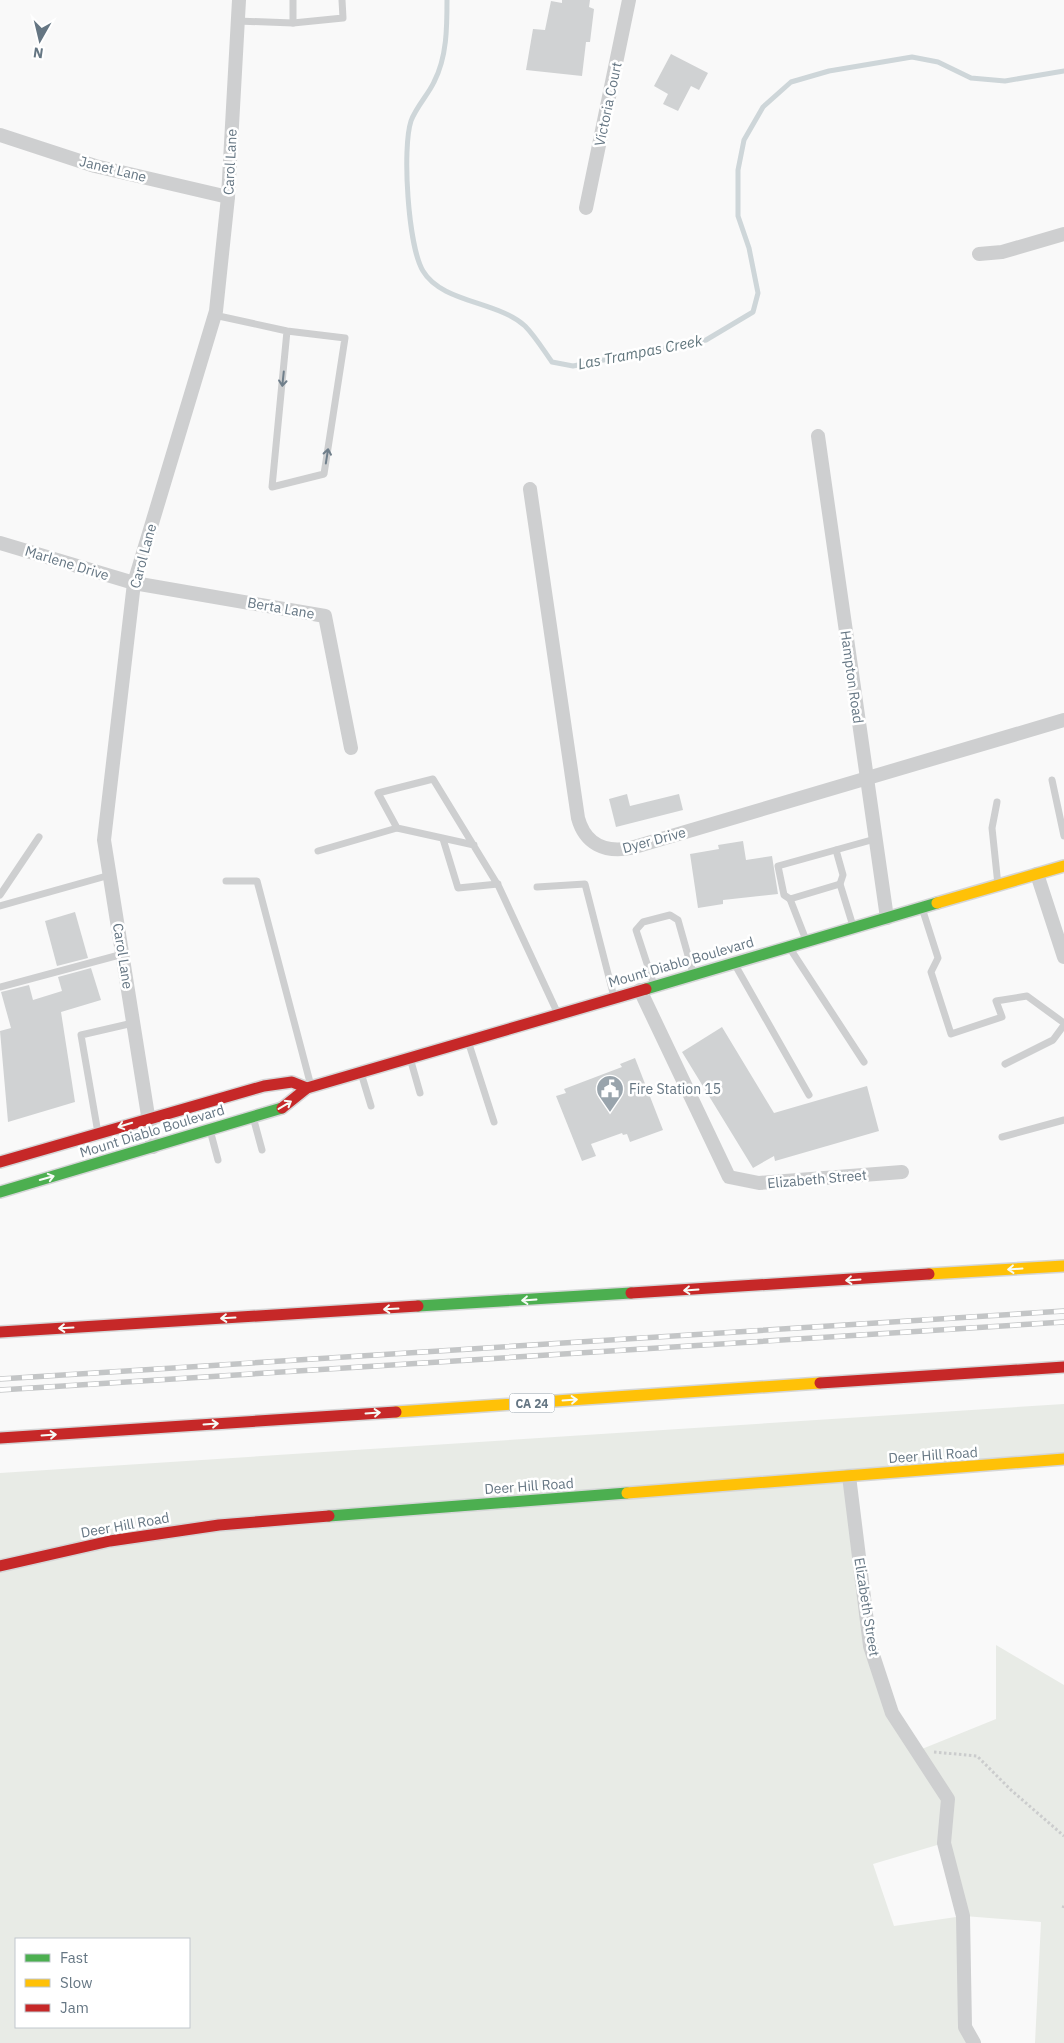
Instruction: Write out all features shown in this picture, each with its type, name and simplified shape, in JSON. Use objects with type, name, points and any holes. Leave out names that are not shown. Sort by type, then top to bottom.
[{"type":"main road","name":"Mount Diablo Boulevard","points":[[0,1192],[285,1107],[309,1087],[1064,866]]},
{"type":"main road","name":"Mount Diablo Boulevard","points":[[0,1162],[264,1086],[292,1082],[309,1087]]},
{"type":"main road","points":[[0,1332],[1064,1266]]},
{"type":"main road","name":"CA 24","points":[[0,1438],[1064,1367]]},
{"type":"main road","name":"Deer Hill Road","points":[[0,1566],[110,1541],[219,1525],[1064,1460]]},
{"type":"street","name":"Carol Lane","points":[[153,1147],[104,840],[134,583],[214,315],[228,197],[239,0]]},
{"type":"street","name":"Victoria Court","points":[[586,208],[629,0]]},
{"type":"street","name":"Janet Lane","points":[[0,135],[95,166],[228,197]]},
{"type":"street","points":[[980,254],[1002,252],[1063,238]]},
{"type":"street","name":"Hampton Road","points":[[818,436],[887,918]]},
{"type":"street","name":"Dyer Drive","points":[[530,489],[578,818],[587,838],[607,850],[618,851],[631,848],[1064,720]]},
{"type":"street","name":"Marlene Drive","points":[[0,543],[134,583]]},
{"type":"street","name":"Berta Lane","points":[[134,583],[325,616],[351,748]]},
{"type":"street","points":[[1037,874],[1064,957]]},
{"type":"street","name":"Elizabeth Street","points":[[640,990],[729,1176],[759,1183],[902,1172]]},
{"type":"street","name":"Elizabeth Street","points":[[849,1476],[870,1646],[892,1713],[948,1799],[944,1843],[963,1916],[965,2027],[974,2043]]},
{"type":"lane","points":[[293,0],[293,23]]},
{"type":"lane","points":[[238,21],[293,23],[343,18],[342,0]]},
{"type":"lane","points":[[214,315],[287,331],[345,338],[324,474],[272,487],[287,331]]},
{"type":"lane","points":[[397,828],[378,793],[433,778],[498,884],[558,1014]]},
{"type":"lane","points":[[1052,780],[1064,836]]},
{"type":"lane","points":[[998,802],[992,828],[998,886]]},
{"type":"lane","points":[[318,851],[397,828],[474,845]]},
{"type":"lane","points":[[0,896],[39,837]]},
{"type":"lane","points":[[443,839],[458,888],[498,884]]},
{"type":"lane","points":[[806,941],[790,900],[784,895],[778,866],[875,839]]},
{"type":"lane","points":[[836,850],[843,875],[840,884],[853,928]]},
{"type":"lane","points":[[0,906],[110,875]]},
{"type":"lane","points":[[226,881],[257,881],[309,1087]]},
{"type":"lane","points":[[537,887],[585,884],[614,998]]},
{"type":"lane","points":[[790,900],[840,884]]},
{"type":"lane","points":[[922,908],[938,958],[930,972],[951,1034],[1002,1017],[996,1001],[1027,996],[1064,1024],[1053,1040],[1005,1064]]},
{"type":"lane","points":[[654,986],[636,930],[643,922],[670,914],[678,920],[693,974]]},
{"type":"lane","points":[[789,946],[864,1062]]},
{"type":"lane","points":[[0,987],[123,954]]},
{"type":"lane","points":[[734,963],[809,1095]]},
{"type":"lane","points":[[98,1133],[81,1035],[134,1022]]},
{"type":"lane","points":[[468,1040],[494,1122]]},
{"type":"lane","points":[[410,1058],[420,1093]]},
{"type":"lane","points":[[361,1072],[371,1106]]},
{"type":"lane","points":[[253,1116],[262,1150]]},
{"type":"lane","points":[[1002,1137],[1064,1120]]},
{"type":"lane","points":[[210,1130],[218,1160]]},
{"type":"path","points":[[917,1751],[977,1756],[1011,1790],[1064,1836]]},
{"type":"shaded area","points":[[1064,1404],[1064,1459],[849,1476],[870,1646],[892,1713],[917,1751],[996,1719],[996,1645],[1064,1685],[1064,2043],[1035,2043],[1041,1922],[964,1916],[965,2027],[974,2043],[0,2043],[0,1473]],"holes":[[[944,1843],[963,1916],[894,1926],[873,1864]]]},
{"type":"building","points":[[562,0],[590,0],[589,7],[594,9],[590,42],[586,42],[582,76],[526,70],[533,29],[545,30],[551,1],[562,3]]},
{"type":"building","points":[[671,54],[708,73],[699,90],[691,86],[678,111],[663,104],[668,94],[654,86]]},
{"type":"building","points":[[627,794],[630,806],[679,794],[683,810],[616,827],[609,799]]},
{"type":"building","points":[[743,841],[746,860],[772,856],[778,894],[723,900],[723,904],[698,908],[690,854],[719,849],[718,845]]},
{"type":"building","points":[[75,912],[88,958],[57,966],[45,921]]},
{"type":"building","points":[[91,968],[101,1000],[61,1012],[75,1102],[8,1122],[0,1031],[11,1028],[1,992],[29,985],[33,1000],[62,991],[58,977]]},
{"type":"building","points":[[722,1027],[774,1113],[867,1086],[879,1131],[775,1161],[774,1156],[753,1168],[682,1052]]},
{"type":"building","name":"Fire Station 15","points":[[635,1058],[663,1130],[630,1142],[627,1134],[623,1135],[622,1133],[591,1144],[596,1156],[582,1161],[556,1096],[566,1093],[564,1089],[622,1067],[620,1064]]},
{"type":"waterway","name":"Las Trampas Creek","points":[[447,0],[442,62],[431,87],[413,116],[408,134],[408,197],[410,220],[418,258],[423,271],[432,282],[443,290],[514,318],[529,330],[552,362],[573,366],[706,340],[753,312],[758,293],[749,248],[738,216],[738,170],[744,140],[763,107],[791,82],[829,71],[912,57],[938,62],[971,78],[1005,81],[1064,71]]},
{"type":"railway","points":[[0,1379],[1064,1311]]},
{"type":"railway","points":[[0,1390],[1064,1322]]},
{"type":"traffic: fast","points":[[646,989],[937,903]]},
{"type":"traffic: fast","points":[[0,1192],[282,1108]]},
{"type":"traffic: fast","points":[[418,1306],[631,1293]]},
{"type":"traffic: fast","points":[[329,1516],[627,1493]]},
{"type":"traffic: slow","points":[[937,903],[1064,866]]},
{"type":"traffic: slow","points":[[929,1274],[1064,1266]]},
{"type":"traffic: slow","points":[[396,1412],[820,1383]]},
{"type":"traffic: slow","points":[[627,1493],[1064,1459]]},
{"type":"traffic: jam","points":[[282,1108],[307,1088],[646,989]]},
{"type":"traffic: jam","points":[[0,1162],[264,1086],[292,1082],[307,1088]]},
{"type":"traffic: jam","points":[[631,1293],[929,1274]]},
{"type":"traffic: jam","points":[[0,1332],[418,1306]]},
{"type":"traffic: jam","points":[[820,1383],[1064,1367]]},
{"type":"traffic: jam","points":[[0,1438],[396,1412]]},
{"type":"traffic: jam","points":[[0,1566],[110,1541],[219,1525],[329,1516]]},
{"type":"place","name":"Fire Station 15","points":[[610,1113]]}]
